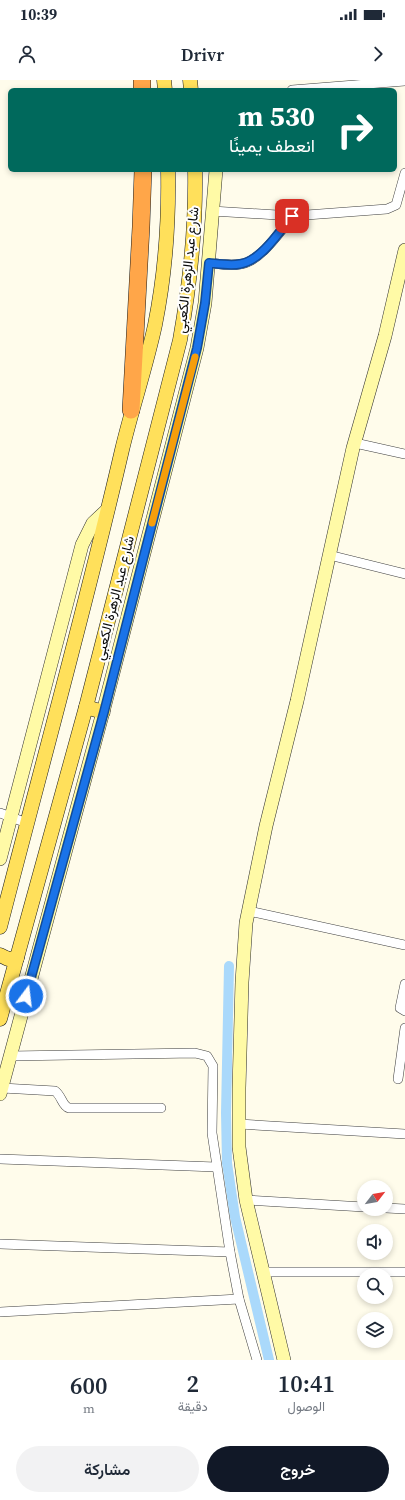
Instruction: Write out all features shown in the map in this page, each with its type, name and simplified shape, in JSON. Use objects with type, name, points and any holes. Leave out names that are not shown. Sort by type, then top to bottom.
[{"type":"highway","points":[[131,410],[143,172]]},
{"type":"main road","name":"شارع عبد الزهرة الكعبي","points":[[0,927],[108,509],[131,410],[151,340],[159,304],[164,270],[167,231],[168,172]]},
{"type":"main road","name":"شارع عبد الزهرة الكعبي","points":[[0,1019],[3,991],[17,958],[86,707],[180,340],[187,298],[192,249],[195,172]]},
{"type":"main road","points":[[86,707],[104,712]]},
{"type":"main road","points":[[0,955],[8,959],[17,958]]},
{"type":"street","points":[[317,88],[405,81]]},
{"type":"street","points":[[161,1108],[69,1108],[64,1105],[59,1094],[55,1091],[1,1091],[104,712],[197,348],[205,303],[216,172]]},
{"type":"street","points":[[212,212],[292,216],[386,209],[396,205],[405,174]]},
{"type":"street","points":[[209,263],[241,264],[249,261],[265,249],[292,216]]},
{"type":"street","points":[[284,1360],[246,1200],[239,1147],[242,982],[246,923],[266,826],[297,701],[355,443],[385,336],[405,250]]},
{"type":"street","points":[[355,443],[405,454]]},
{"type":"street","points":[[0,859],[6,815],[82,545],[93,523],[108,509]]},
{"type":"street","points":[[329,556],[405,574]]},
{"type":"street","points":[[6,815],[27,823]]},
{"type":"street","points":[[249,911],[405,945]]},
{"type":"street","points":[[405,984],[400,1008],[405,1011]]},
{"type":"street","points":[[398,1078],[405,1028]]},
{"type":"street","points":[[10,1056],[196,1053],[207,1056],[213,1066],[212,1133],[216,1167],[239,1299],[257,1360]]},
{"type":"street","points":[[239,1124],[405,1134]]},
{"type":"street","points":[[0,1159],[216,1167]]},
{"type":"street","points":[[246,1200],[357,1207]]},
{"type":"street","points":[[393,1208],[405,1209]]},
{"type":"street","points":[[0,1244],[230,1252]]},
{"type":"street","points":[[263,1272],[405,1272]]},
{"type":"street","points":[[0,1312],[239,1299]]},
{"type":"waterway","points":[[229,966],[226,1113],[227,1163],[235,1217],[269,1360]]},
{"type":"slow traffic","points":[[152,523],[195,357]]},
{"type":"route","points":[[26,996],[104,712],[197,348],[202,325],[209,263],[241,264],[249,261],[265,249],[292,216]]}]
